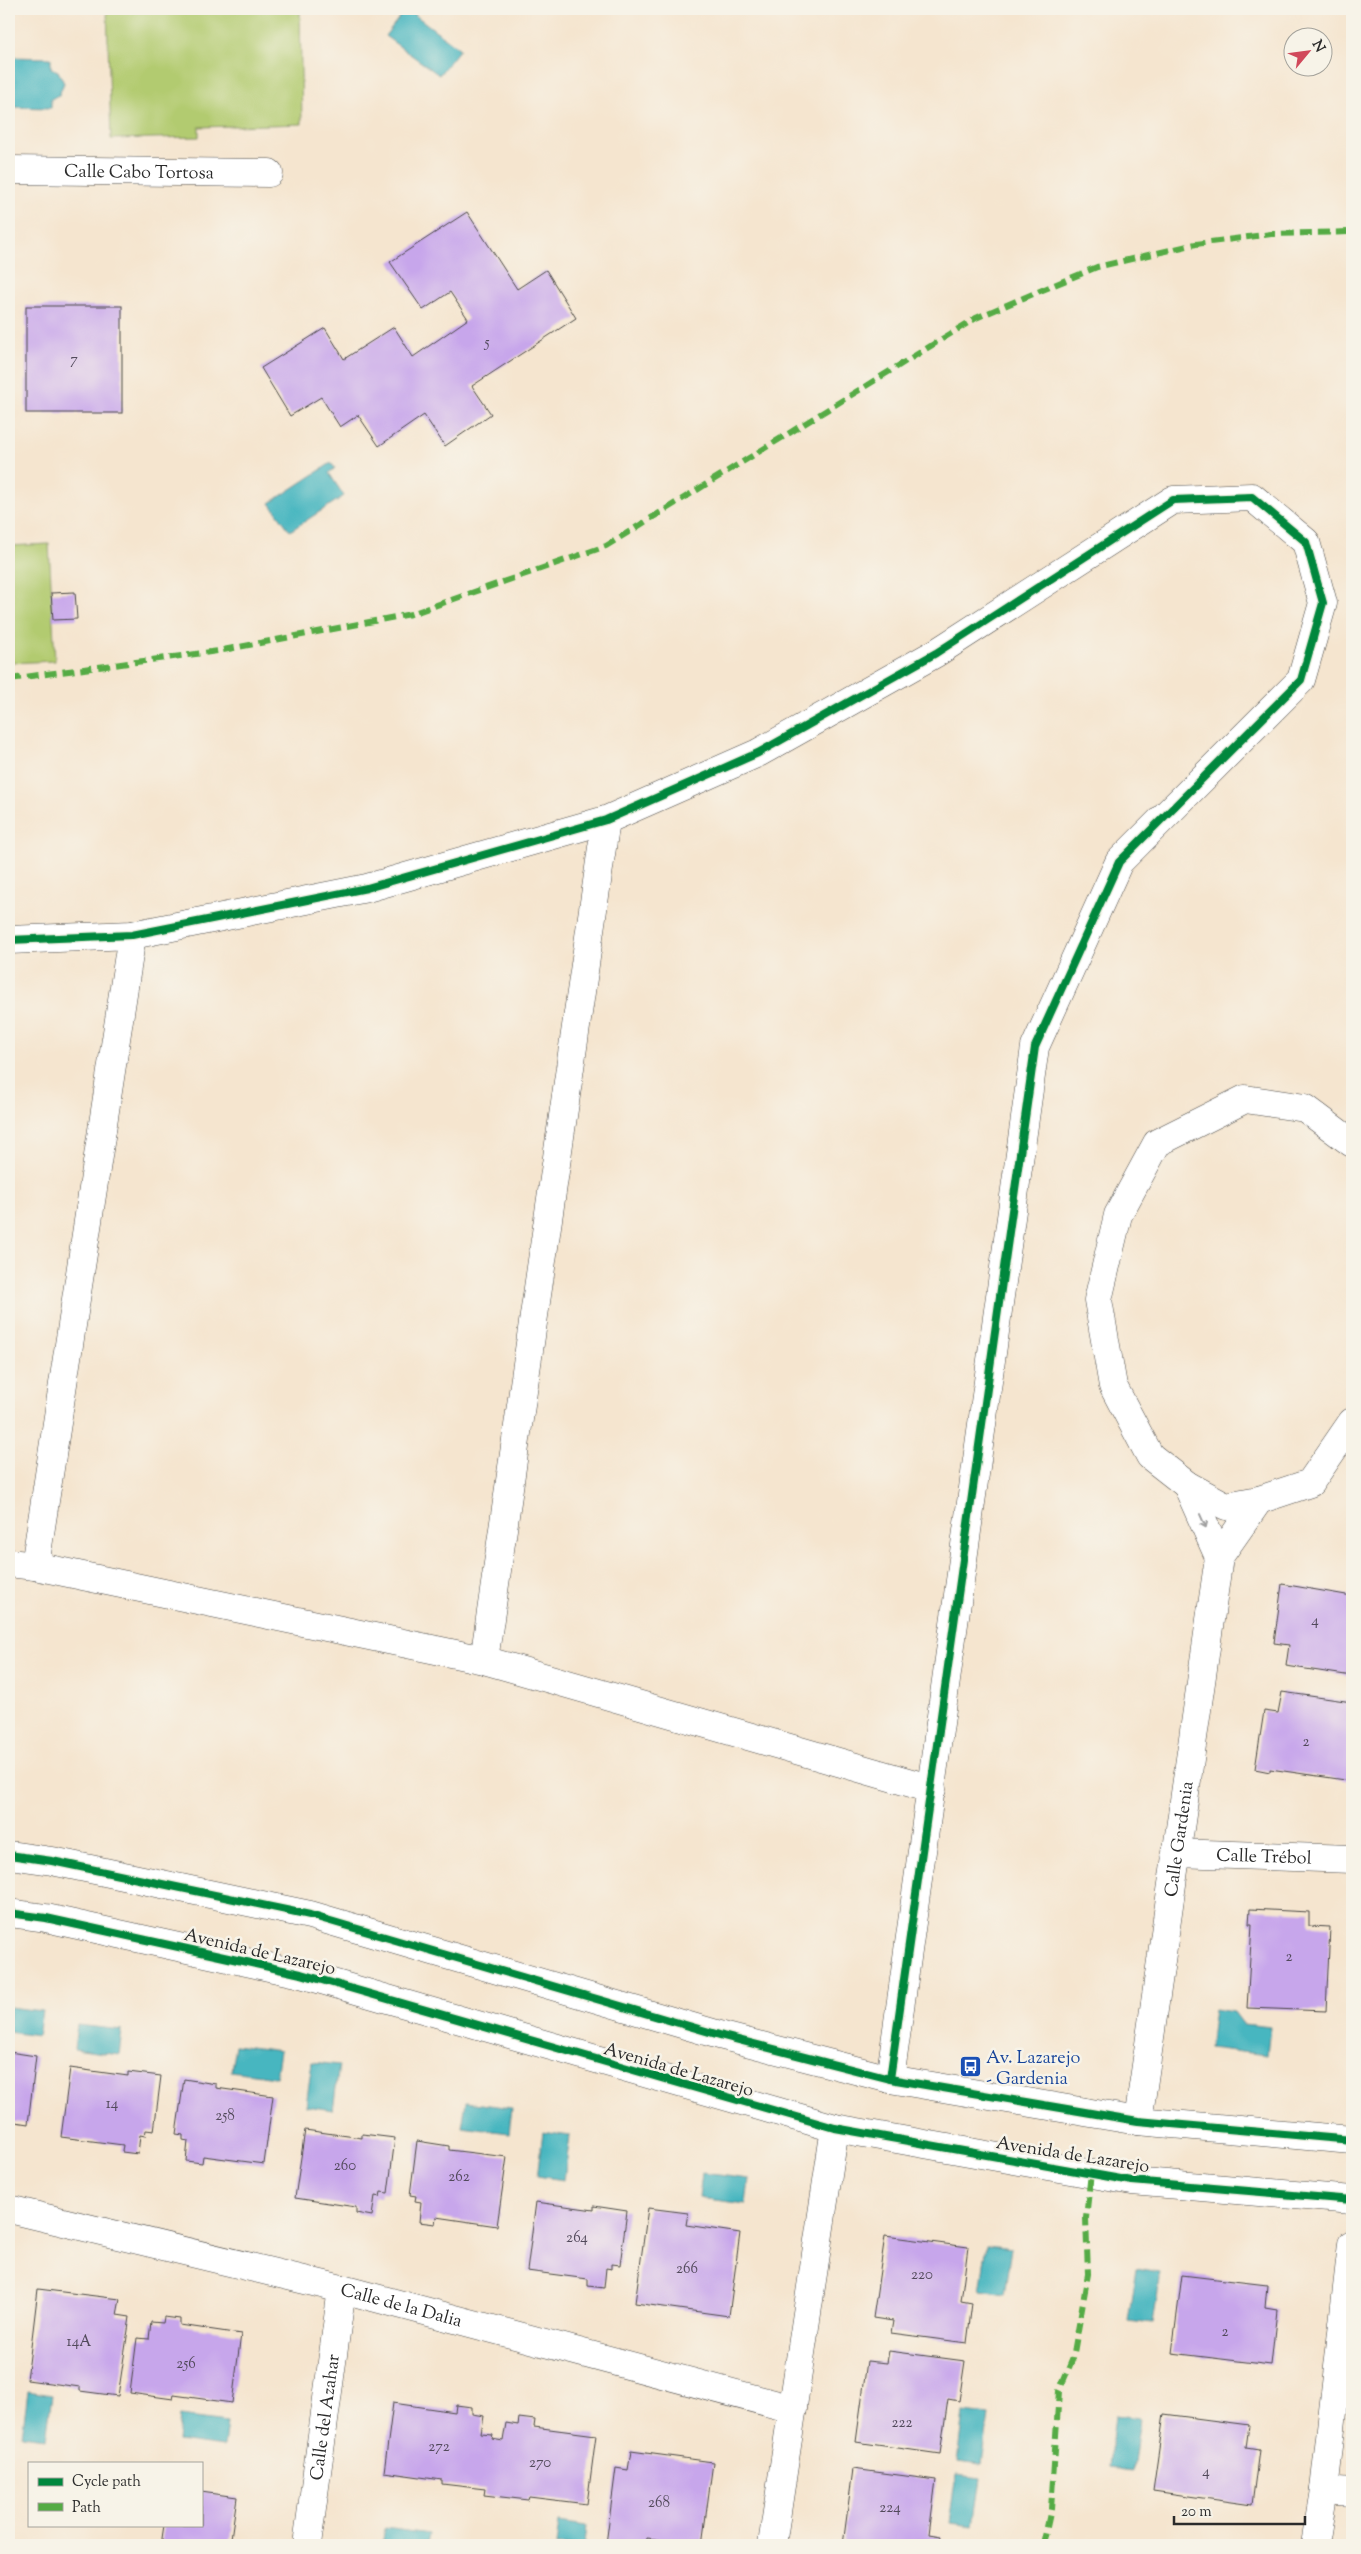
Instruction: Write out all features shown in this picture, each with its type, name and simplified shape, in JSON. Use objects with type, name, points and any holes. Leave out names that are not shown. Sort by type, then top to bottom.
[{"type":"street","name":"Calle Cabo Tortosa","points":[[9,170],[269,173]]},
{"type":"street","points":[[9,940],[132,935],[367,888],[606,820],[758,753],[936,653],[1173,500],[1252,498],[1306,542],[1323,603],[1301,680],[1119,862],[1035,1047],[890,2078]]},
{"type":"street","points":[[484,1660],[606,820]]},
{"type":"street","points":[[132,935],[22,1565],[484,1660],[932,1789]]},
{"type":"street","points":[[1352,1143],[1305,1108],[1245,1099],[1157,1143],[1118,1216],[1098,1300],[1113,1386],[1150,1456],[1187,1485],[1226,1506],[1259,1500],[1310,1482],[1352,1422]]},
{"type":"street","points":[[1187,1485],[1219,1557]]},
{"type":"street","name":"Calle Gardenia","points":[[1138,2121],[1219,1557],[1259,1500]]},
{"type":"street","name":"Calle Trébol","points":[[1175,1853],[1352,1859]]},
{"type":"street","points":[[9,1855],[52,1861],[310,1916],[723,2036],[890,2078],[1138,2121],[1352,2140]]},
{"type":"street","name":"Avenida de Lazarejo","points":[[9,1913],[46,1918],[302,1974],[835,2128],[1132,2181],[1352,2200]]},
{"type":"street","points":[[772,2545],[835,2128]]},
{"type":"street","name":"Calle de la Dalia","points":[[9,2209],[342,2289],[793,2408]]},
{"type":"street","points":[[1315,2545],[1324,2490],[1352,2244]]},
{"type":"street","name":"Calle del Azahar","points":[[307,2545],[342,2289]]},
{"type":"street","points":[[1324,2490],[1352,2492]]},
{"type":"green space","points":[[107,9],[300,9],[302,124],[199,127],[199,137],[111,139]]},
{"type":"green space","points":[[49,544],[55,661],[9,663],[9,546]]},
{"type":"water","points":[[400,9],[417,9],[415,15],[460,49],[439,75],[385,36],[401,15]]},
{"type":"water","points":[[9,57],[51,58],[51,68],[58,71],[64,83],[59,95],[51,99],[51,108],[9,107]]},
{"type":"water","points":[[331,463],[335,468],[329,473],[344,496],[290,531],[270,503]]},
{"type":"water","points":[[9,2007],[42,2011],[38,2036],[9,2032]]},
{"type":"water","points":[[1214,2009],[1234,2012],[1243,2024],[1270,2027],[1267,2055],[1209,2048]]},
{"type":"water","points":[[77,2025],[122,2030],[119,2055],[74,2049]]},
{"type":"water","points":[[235,2045],[280,2051],[276,2077],[231,2071]]},
{"type":"water","points":[[312,2062],[339,2065],[333,2110],[306,2106]]},
{"type":"water","points":[[466,2102],[512,2108],[509,2133],[462,2127]]},
{"type":"water","points":[[543,2132],[570,2136],[564,2180],[537,2176]]},
{"type":"water","points":[[702,2173],[749,2179],[746,2204],[699,2198]]},
{"type":"water","points":[[987,2245],[1012,2248],[1005,2295],[980,2291]]},
{"type":"water","points":[[1136,2268],[1161,2272],[1153,2324],[1128,2321]]},
{"type":"water","points":[[28,2391],[52,2395],[46,2439],[22,2436]]},
{"type":"water","points":[[964,2413],[989,2416],[982,2464],[958,2461]]},
{"type":"water","points":[[1115,2415],[1140,2418],[1133,2471],[1109,2468]]},
{"type":"water","points":[[180,2416],[227,2422],[224,2447],[177,2441]]},
{"type":"water","points":[[956,2475],[981,2478],[974,2526],[949,2523]]},
{"type":"water","points":[[559,2522],[586,2526],[584,2545],[556,2545]]},
{"type":"water","points":[[385,2528],[429,2534],[427,2545],[382,2545]]},
{"type":"building","points":[[467,212],[517,289],[546,270],[576,318],[472,386],[491,414],[445,446],[424,415],[379,446],[358,415],[340,427],[321,397],[290,416],[261,368],[325,328],[344,359],[394,327],[413,357],[468,319],[450,292],[423,310],[390,262]]},
{"type":"building","points":[[26,306],[122,306],[122,413],[26,413]]},
{"type":"building","points":[[75,592],[77,619],[53,620],[51,593]]},
{"type":"building","points":[[1282,1584],[1352,1596],[1352,1676],[1286,1666],[1289,1645],[1274,1643]]},
{"type":"building","points":[[1282,1692],[1352,1702],[1352,1781],[1270,1769],[1270,1772],[1255,1769],[1264,1711],[1278,1713]]},
{"type":"building","points":[[1250,1909],[1309,1912],[1309,1926],[1330,1927],[1326,2011],[1247,2008],[1252,1924],[1249,1924]]},
{"type":"building","points":[[9,2052],[36,2056],[28,2124],[9,2121]]},
{"type":"building","points":[[70,2068],[128,2076],[128,2072],[161,2076],[154,2131],[146,2130],[145,2136],[140,2135],[138,2154],[122,2152],[123,2145],[61,2137]]},
{"type":"building","points":[[184,2079],[216,2084],[216,2088],[273,2096],[264,2164],[203,2156],[202,2163],[186,2161],[188,2141],[183,2140],[183,2135],[176,2134]]},
{"type":"building","points":[[305,2130],[362,2138],[362,2134],[395,2138],[388,2193],[381,2192],[380,2197],[375,2196],[372,2216],[356,2213],[356,2207],[295,2198]]},
{"type":"building","points":[[417,2141],[449,2146],[449,2150],[507,2157],[497,2226],[436,2217],[435,2224],[419,2222],[421,2202],[415,2201],[416,2196],[410,2195]]},
{"type":"building","points":[[536,2202],[594,2210],[594,2206],[627,2211],[620,2265],[612,2264],[612,2269],[606,2268],[604,2288],[588,2286],[588,2279],[527,2271]]},
{"type":"building","points":[[648,2208],[688,2213],[686,2225],[740,2233],[729,2316],[635,2303]]},
{"type":"building","points":[[885,2236],[968,2247],[961,2301],[972,2303],[967,2343],[891,2333],[893,2321],[873,2318]]},
{"type":"building","points":[[1182,2275],[1267,2285],[1265,2308],[1277,2310],[1271,2365],[1172,2353]]},
{"type":"building","points":[[38,2289],[120,2299],[117,2315],[130,2317],[118,2396],[80,2391],[80,2387],[27,2380]]},
{"type":"building","points":[[164,2317],[180,2319],[180,2325],[241,2334],[232,2403],[174,2395],[173,2399],[130,2393],[137,2338],[149,2339],[151,2322],[163,2323]]},
{"type":"building","points":[[889,2351],[965,2361],[959,2401],[948,2399],[940,2454],[856,2442],[867,2361],[887,2363]]},
{"type":"building","points":[[393,2403],[455,2412],[456,2405],[472,2407],[472,2414],[484,2416],[481,2434],[493,2435],[492,2439],[503,2441],[506,2423],[518,2425],[519,2418],[535,2420],[534,2427],[596,2435],[587,2504],[529,2497],[528,2500],[484,2495],[485,2489],[442,2484],[442,2480],[384,2472]]},
{"type":"building","points":[[1164,2414],[1249,2425],[1246,2448],[1259,2450],[1252,2505],[1153,2491]]},
{"type":"building","points":[[631,2451],[713,2462],[702,2545],[647,2538],[646,2545],[606,2544],[616,2468],[628,2470]]},
{"type":"building","points":[[853,2469],[936,2480],[929,2534],[941,2536],[939,2545],[843,2545]]},
{"type":"building","points":[[202,2492],[237,2497],[230,2545],[161,2545],[164,2526],[202,2526]]},
{"type":"marked path","points":[[9,679],[218,651],[411,614],[606,546],[976,318],[1097,267],[1196,244],[1271,234],[1352,232]]},
{"type":"marked path","points":[[1043,2545],[1051,2509],[1059,2391],[1073,2358],[1088,2274],[1086,2218],[1091,2173]]},
{"type":"cycle path","points":[[9,940],[132,935],[367,888],[606,820],[758,753],[936,653],[1173,500],[1252,497],[1306,542],[1323,603],[1301,680],[1119,862],[1035,1047],[890,2079]]},
{"type":"cycle path","points":[[9,1855],[52,1861],[310,1915],[723,2036],[890,2079],[1138,2121],[1352,2140]]},
{"type":"cycle path","points":[[9,1913],[46,1918],[301,1974],[835,2128],[1132,2181],[1352,2200]]},
{"type":"place","name":"Av. Lazarejo - Gardenia","points":[[970,2067]]}]
